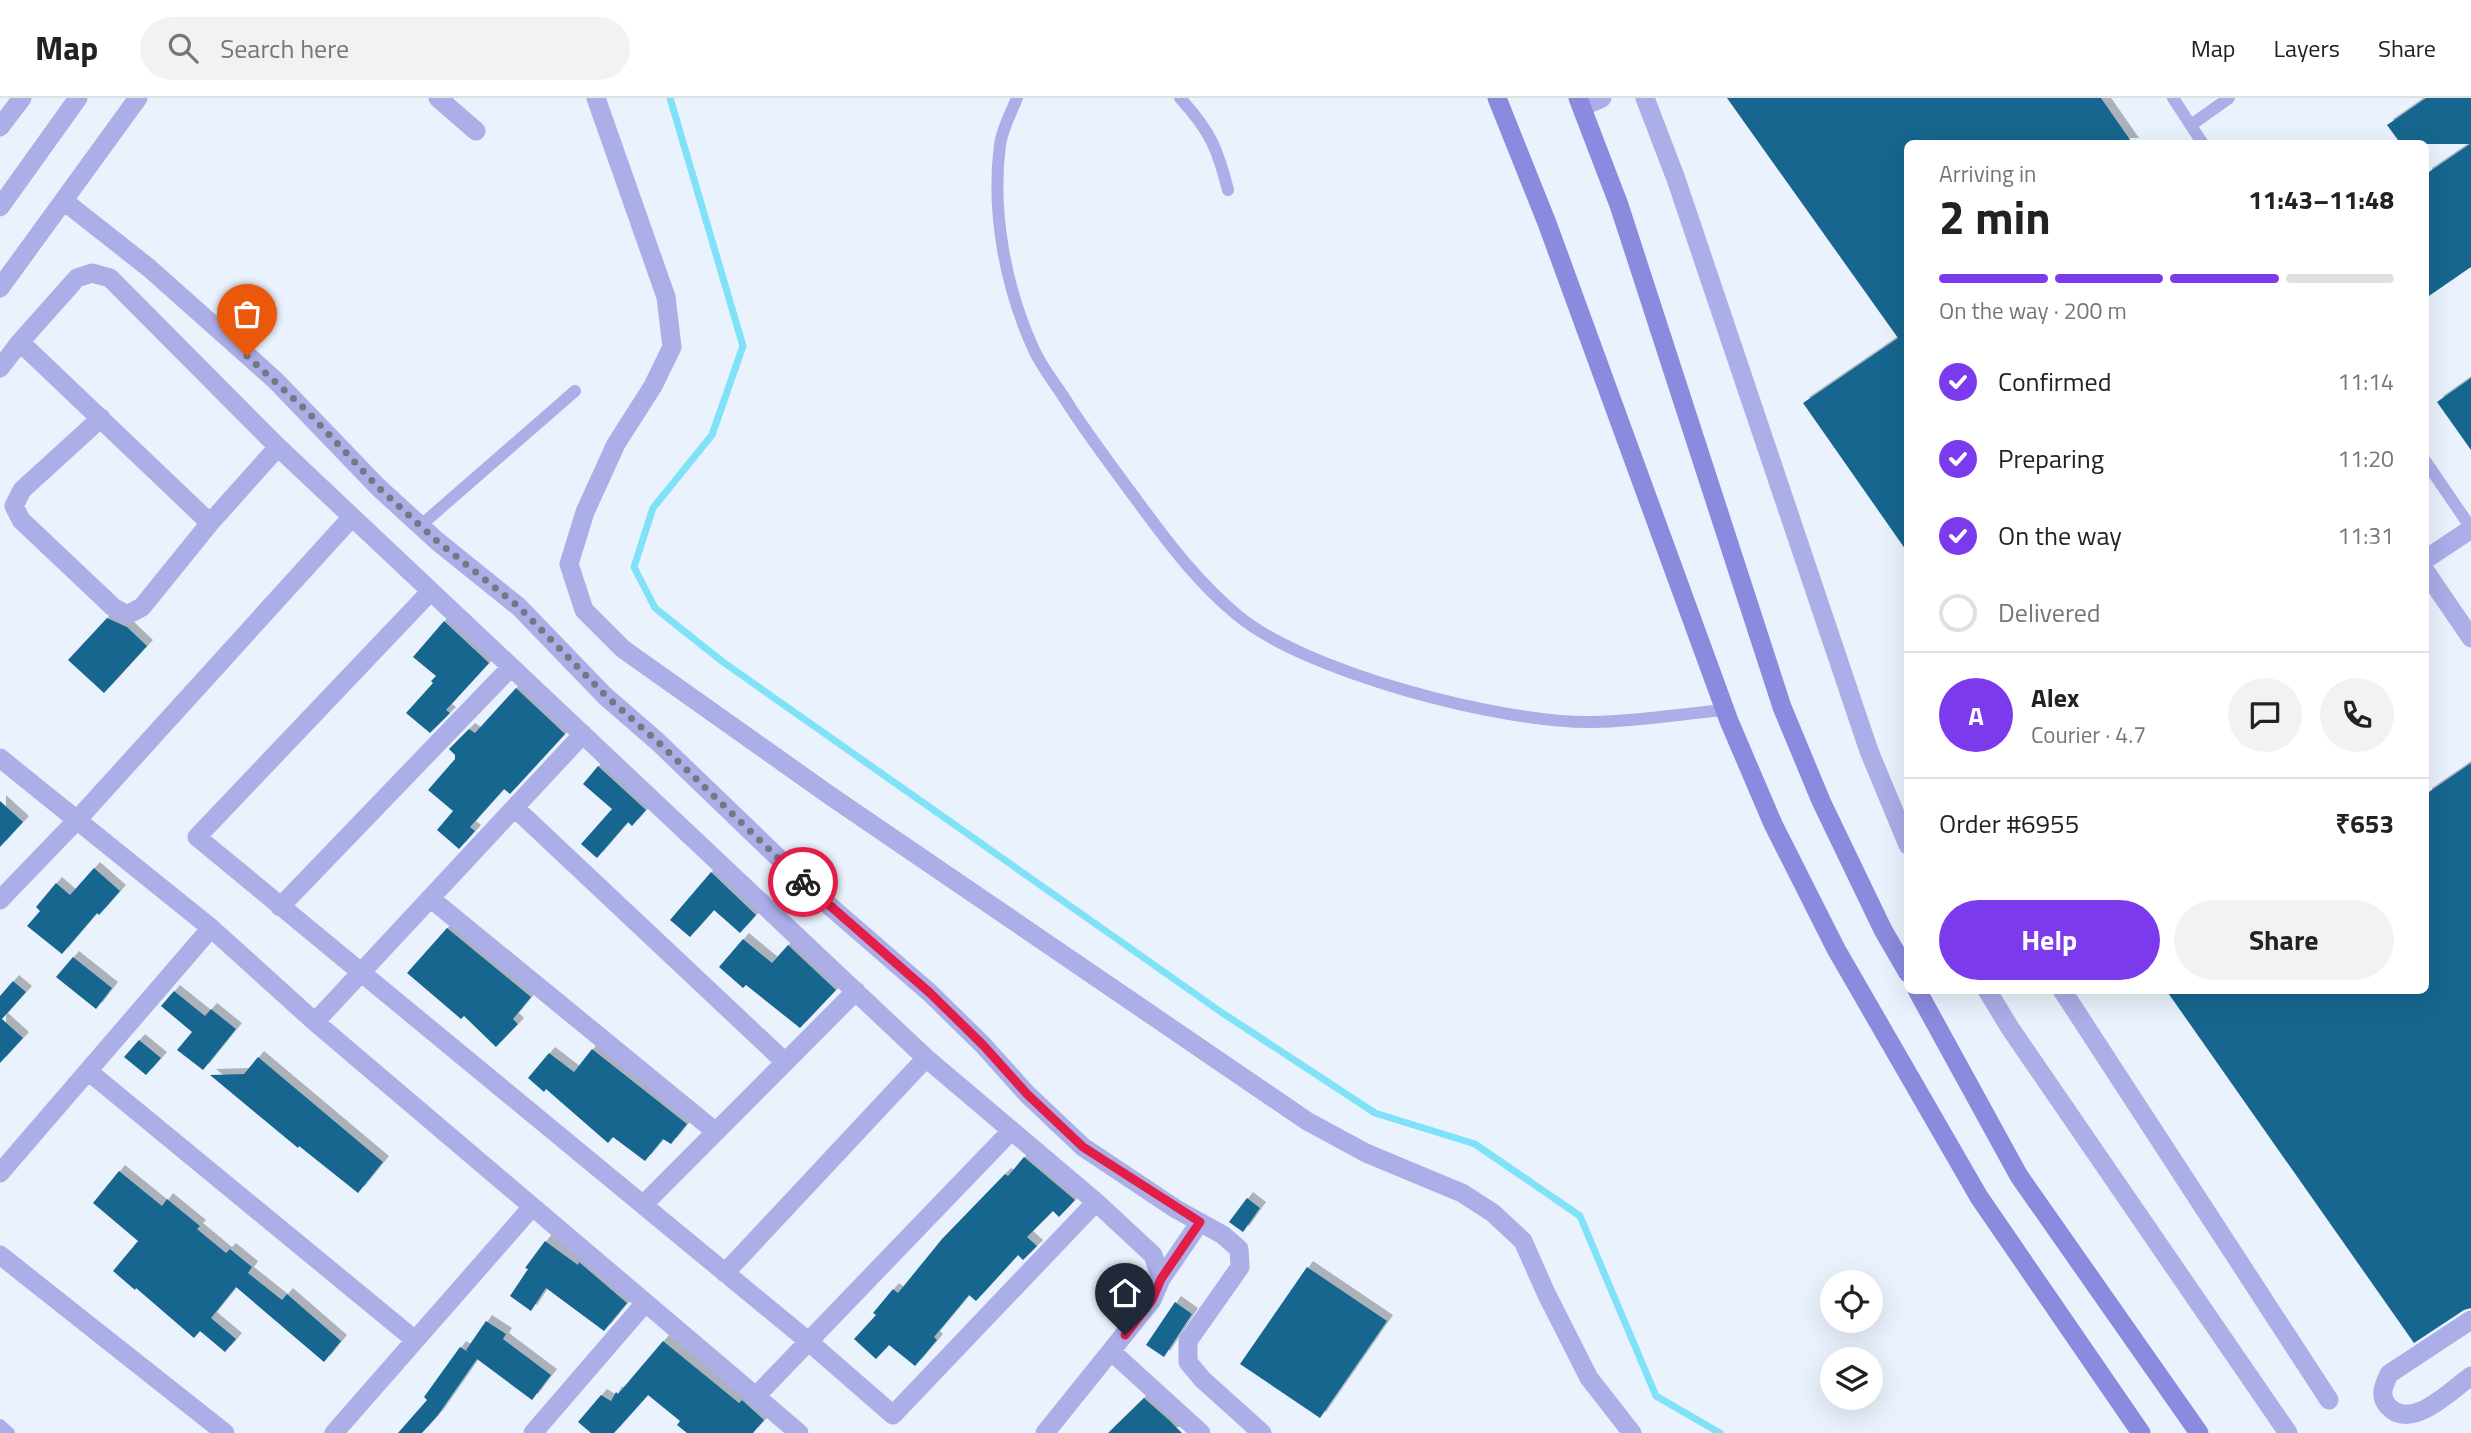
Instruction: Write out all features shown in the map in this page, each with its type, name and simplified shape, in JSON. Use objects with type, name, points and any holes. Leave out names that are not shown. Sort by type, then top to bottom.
[{"type":"main road","points":[[1497,98],[1547,223],[1725,710],[1773,824],[1836,949],[1979,1197],[2141,1433]]},
{"type":"main road","points":[[1581,103],[1619,205],[1782,707],[1821,801],[1883,930],[1904,966]]},
{"type":"main road","points":[[1919,994],[2020,1176],[2199,1433]]},
{"type":"street","points":[[0,127],[22,98]]},
{"type":"street","points":[[0,207],[78,98]]},
{"type":"street","points":[[0,288],[138,98]]},
{"type":"street","points":[[438,98],[476,131]]},
{"type":"street","points":[[596,98],[666,297],[671,347],[653,386],[616,444],[585,512],[569,564],[584,610],[623,649],[821,789],[1307,1121],[1366,1153],[1462,1194],[1493,1213],[1523,1241],[1589,1378],[1632,1433]]},
{"type":"street","points":[[1581,103],[1602,98]]},
{"type":"street","points":[[1645,98],[1680,192],[1869,751],[1904,835]]},
{"type":"street","points":[[64,201],[149,268],[275,380],[378,487],[420,526],[519,607],[606,696],[658,742],[817,895],[930,993],[983,1045],[1027,1094],[1083,1147],[1223,1235],[1239,1249],[1240,1267],[1188,1341],[1188,1362],[1202,1379],[1262,1433]]},
{"type":"street","points":[[0,368],[77,278],[92,273],[110,278],[278,447],[926,1058],[1096,1202],[1153,1255],[1161,1279]]},
{"type":"street","points":[[20,342],[210,523]]},
{"type":"street","points":[[100,418],[22,490],[14,506],[21,520],[113,607],[127,615],[142,607],[210,523],[278,447]]},
{"type":"street","points":[[0,900],[77,820],[352,517]]},
{"type":"street","points":[[2429,557],[2471,528]]},
{"type":"street","points":[[2429,576],[2471,638]]},
{"type":"street","points":[[431,591],[197,837],[808,1341],[893,1415],[1096,1202]]},
{"type":"street","points":[[281,907],[512,667]]},
{"type":"street","points":[[315,1022],[583,734]]},
{"type":"street","points":[[0,758],[211,928],[315,1022],[799,1433]]},
{"type":"street","points":[[515,808],[785,1062]]},
{"type":"street","points":[[430,898],[716,1132]]},
{"type":"street","points":[[0,1173],[211,928]]},
{"type":"street","points":[[643,1205],[856,991]]},
{"type":"street","points":[[1990,994],[2288,1433]]},
{"type":"street","points":[[2065,994],[2329,1400]]},
{"type":"street","points":[[725,1273],[926,1058]]},
{"type":"street","points":[[88,1071],[415,1340]]},
{"type":"street","points":[[755,1397],[1011,1131]]},
{"type":"street","points":[[334,1433],[532,1207]]},
{"type":"street","points":[[1045,1433],[1152,1300],[1161,1279],[1200,1222]]},
{"type":"street","points":[[0,1255],[225,1433]]},
{"type":"street","points":[[533,1433],[646,1303]]},
{"type":"street","points":[[2471,1320],[2389,1374],[2382,1387],[2382,1399],[2392,1410],[2407,1416],[2421,1412],[2471,1376]]},
{"type":"street","points":[[1112,1352],[1201,1433]]},
{"type":"lane","points":[[1017,98],[1000,142],[996,194],[1004,252],[1015,299],[1035,352],[1096,446],[1168,541],[1198,579],[1238,617],[1290,648],[1363,676],[1458,704],[1536,718],[1592,722],[1725,710]]},
{"type":"lane","points":[[1180,98],[1201,121],[1214,143],[1228,190]]},
{"type":"lane","points":[[2173,98],[2200,140]]},
{"type":"lane","points":[[2191,125],[2228,98]]},
{"type":"lane","points":[[420,526],[575,391]]},
{"type":"lane","points":[[2429,466],[2471,528]]},
{"type":"lane","points":[[0,1425],[9,1433]]},
{"type":"building","points":[[1727,98],[2101,98],[2130,140],[1904,140],[1904,547],[1803,403],[1898,338]]},
{"type":"building","points":[[2426,98],[2471,98],[2471,267],[2429,296],[2429,172],[2470,144],[2429,144],[2429,140],[2398,140],[2387,125]]},
{"type":"building","points":[[2471,378],[2471,450],[2437,402]]},
{"type":"building","points":[[107,618],[127,627],[147,646],[104,693],[68,660]]},
{"type":"building","points":[[444,621],[489,663],[446,710],[450,713],[430,733],[406,713],[436,676],[413,657]]},
{"type":"building","points":[[516,688],[565,734],[510,794],[504,789],[470,827],[475,831],[459,849],[437,830],[453,811],[428,790],[455,759],[449,749],[469,729],[475,733]]},
{"type":"building","points":[[2471,763],[2471,1308],[2414,1343],[2169,994],[2429,994],[2429,792]]},
{"type":"building","points":[[598,766],[646,810],[632,826],[628,822],[597,858],[581,844],[612,809],[583,784]]},
{"type":"building","points":[[0,801],[23,822],[0,847]]},
{"type":"building","points":[[94,868],[120,891],[62,954],[27,926],[40,911],[36,907],[56,883],[70,895]]},
{"type":"building","points":[[711,872],[756,915],[740,933],[714,910],[690,937],[670,920]]},
{"type":"building","points":[[447,928],[531,997],[513,1019],[518,1024],[496,1047],[464,1016],[461,1019],[407,973]]},
{"type":"building","points":[[743,939],[772,963],[788,945],[836,990],[800,1028],[746,985],[743,988],[719,967]]},
{"type":"building","points":[[73,957],[112,988],[96,1009],[56,977]]},
{"type":"building","points":[[13,981],[26,992],[2,1019],[23,1038],[0,1063],[0,996]]},
{"type":"building","points":[[174,991],[205,1016],[211,1009],[236,1029],[203,1070],[177,1050],[192,1032],[161,1006]]},
{"type":"building","points":[[139,1040],[161,1058],[146,1075],[124,1057]]},
{"type":"building","points":[[592,1049],[687,1124],[671,1144],[663,1139],[645,1161],[613,1137],[608,1143],[546,1089],[544,1092],[528,1078],[549,1053],[574,1072]]},
{"type":"building","points":[[258,1057],[383,1162],[358,1193],[299,1146],[298,1148],[210,1075],[244,1074]]},
{"type":"building","points":[[1024,1157],[1075,1200],[1059,1217],[1053,1211],[1027,1237],[1037,1246],[1023,1260],[1018,1255],[976,1301],[969,1295],[934,1337],[937,1340],[915,1366],[889,1345],[876,1359],[854,1339],[876,1315],[873,1313],[893,1289],[898,1293],[942,1239],[1005,1174],[1008,1176]]},
{"type":"building","points":[[119,1171],[162,1206],[167,1199],[200,1226],[197,1229],[226,1253],[230,1249],[252,1267],[248,1273],[282,1300],[287,1294],[341,1341],[324,1362],[236,1287],[211,1318],[236,1339],[225,1352],[200,1331],[194,1338],[113,1271],[138,1241],[93,1203]]},
{"type":"building","points":[[1247,1198],[1260,1208],[1243,1232],[1229,1222]]},
{"type":"building","points":[[545,1241],[578,1265],[579,1262],[627,1303],[604,1331],[546,1288],[531,1311],[510,1296],[528,1269],[525,1268]]},
{"type":"building","points":[[1307,1267],[1387,1321],[1320,1418],[1240,1364]]},
{"type":"building","points":[[1175,1302],[1192,1314],[1164,1357],[1146,1345]]},
{"type":"building","points":[[486,1321],[506,1334],[503,1339],[551,1375],[532,1400],[477,1359],[438,1415],[422,1433],[398,1433],[427,1400],[424,1397],[460,1347],[470,1353],[466,1350]]},
{"type":"building","points":[[663,1341],[739,1403],[742,1400],[764,1420],[753,1433],[687,1433],[677,1425],[680,1421],[648,1395],[614,1433],[591,1433],[578,1422],[601,1395],[611,1401],[616,1392],[618,1394]]},
{"type":"building","points":[[1144,1398],[1169,1420],[1182,1433],[1108,1433]]},
{"type":"waterway","points":[[670,98],[743,346],[712,435],[653,508],[634,567],[655,608],[723,662],[1221,1012],[1375,1113],[1475,1144],[1580,1216],[1656,1396],[1720,1433]]},
{"type":"way so far","points":[[247,356],[307,411],[378,487],[437,541],[519,607],[606,696],[658,742],[803,882]]},
{"type":"route","points":[[803,882],[930,993],[983,1045],[1027,1094],[1083,1147],[1200,1222],[1161,1279],[1152,1300],[1125,1335]]}]
